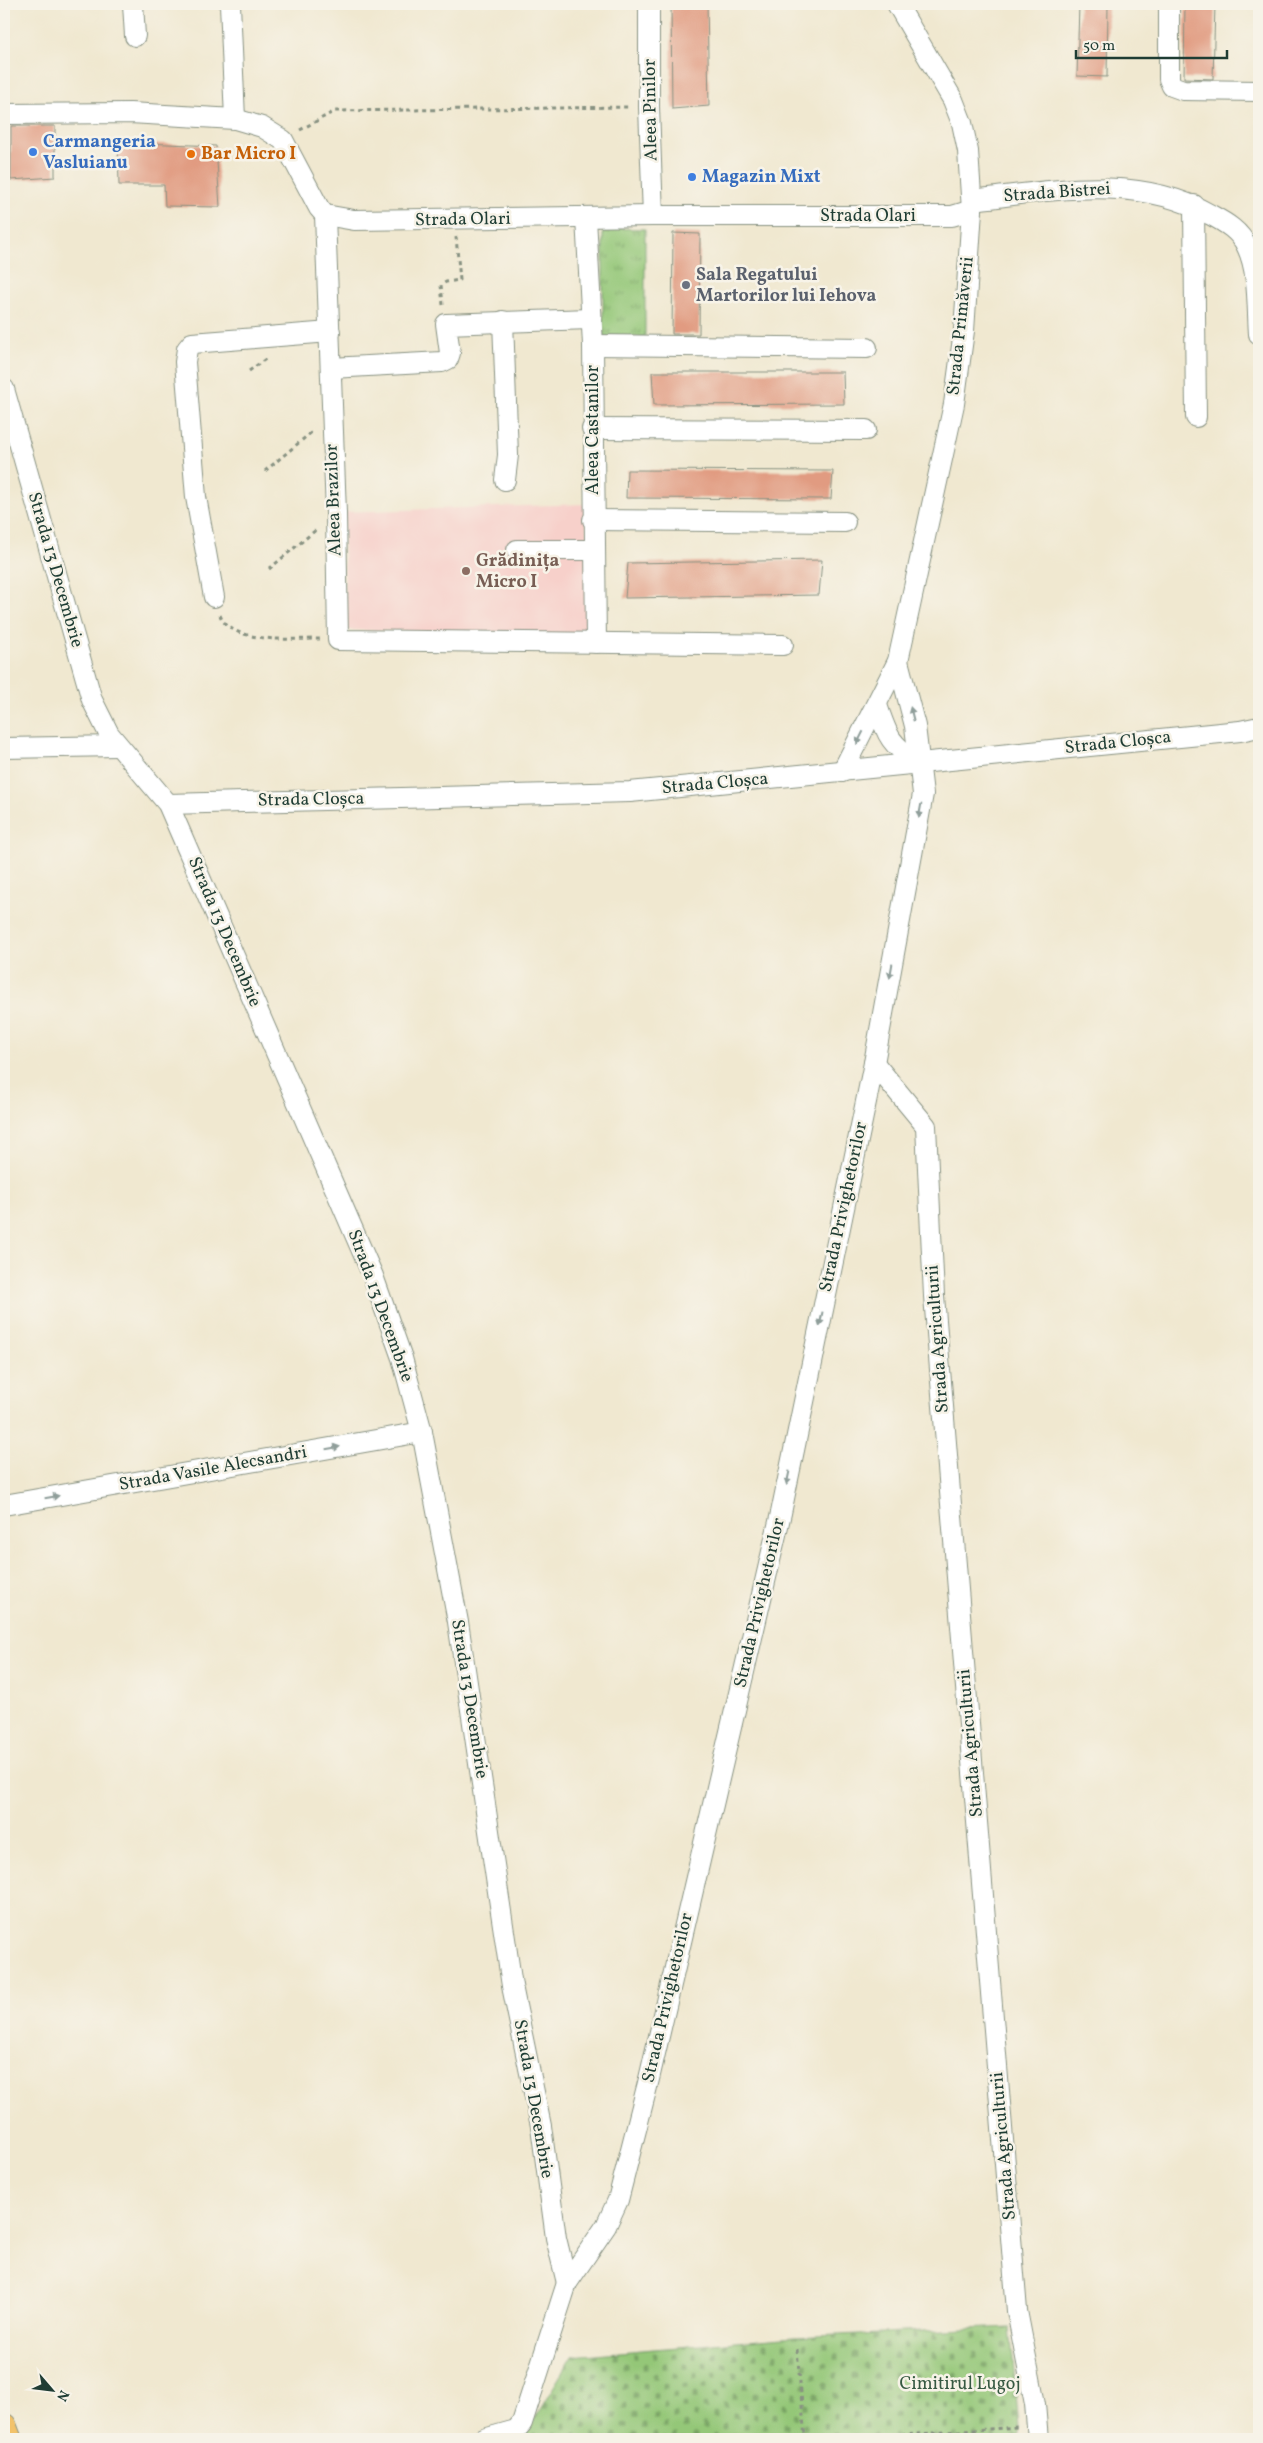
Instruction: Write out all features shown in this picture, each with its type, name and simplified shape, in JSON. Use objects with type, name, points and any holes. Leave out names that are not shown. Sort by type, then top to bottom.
[{"type":"main road","points":[[4,2426],[9,2439]]},
{"type":"street","points":[[133,4],[135,36]]},
{"type":"street","points":[[230,4],[235,118]]},
{"type":"street","name":"Aleea Pinilor","points":[[649,4],[653,216]]},
{"type":"street","name":"Strada Primăverii","points":[[842,772],[898,661],[954,404],[964,331],[972,205],[968,151],[962,123],[940,74],[897,4]]},
{"type":"street","points":[[1169,4],[1169,78],[1172,86],[1182,90],[1259,91]]},
{"type":"street","points":[[4,114],[130,113],[235,118],[262,127],[283,140],[319,208],[325,215]]},
{"type":"street","name":"Strada Bistrei","points":[[972,205],[1062,189],[1102,187],[1148,192],[1194,205],[1231,226],[1247,247],[1254,275],[1259,334]]},
{"type":"street","name":"Strada Olari","points":[[325,215],[354,220],[653,216],[952,216],[972,205]]},
{"type":"street","points":[[1194,205],[1196,417]]},
{"type":"street","name":"Aleea Brazilor","points":[[325,215],[336,513],[338,640]]},
{"type":"street","name":"Aleea Castanilor","points":[[586,218],[590,319],[593,345],[593,550],[596,643]]},
{"type":"street","points":[[331,368],[442,362],[448,360],[450,353],[446,324],[590,319]]},
{"type":"street","points":[[503,321],[508,455],[506,480]]},
{"type":"street","points":[[214,597],[196,497],[186,362],[187,349],[192,343],[330,332]]},
{"type":"street","points":[[593,345],[867,348]]},
{"type":"street","name":"Strada 13 Decembrie","points":[[4,389],[92,700],[109,734],[168,804],[373,1276],[402,1358],[422,1432],[458,1622],[512,1986],[540,2118],[556,2238],[567,2283]]},
{"type":"street","points":[[592,429],[866,430]]},
{"type":"street","points":[[593,520],[845,522]]},
{"type":"street","points":[[517,550],[593,550]]},
{"type":"street","points":[[338,640],[783,644]]},
{"type":"street","name":"Strada Primăverii","points":[[898,661],[915,726],[918,763]]},
{"type":"street","points":[[877,705],[891,741],[896,748],[918,763]]},
{"type":"street","name":"Strada Cloșca","points":[[168,804],[630,792],[1240,731],[1259,727]]},
{"type":"street","points":[[4,748],[118,746]]},
{"type":"street","name":"Strada Privighetorilor","points":[[484,2439],[516,2430],[522,2423],[567,2283],[606,2226],[618,2200],[649,2080],[781,1513],[874,1062],[923,794],[918,763]]},
{"type":"street","name":"Strada Agriculturii","points":[[874,1062],[926,1126],[934,1296],[1016,2301],[1035,2404],[1038,2439]]},
{"type":"street","name":"Strada Vasile Alecsandri","points":[[4,1505],[422,1432]]},
{"type":"path","points":[[283,140],[335,111],[650,107]]},
{"type":"path","points":[[446,324],[441,285],[446,282],[460,280],[453,219]]},
{"type":"path","points":[[265,471],[331,417]]},
{"type":"path","points":[[269,568],[336,513]]},
{"type":"path","points":[[214,597],[222,620],[236,633],[270,638],[338,640]]},
{"type":"path","points":[[797,2349],[805,2439]]},
{"type":"path","points":[[844,2439],[1019,2426]]},
{"type":"shaded area","name":"Grădinița Micro I","points":[[586,504],[589,635],[346,630],[343,512]]},
{"type":"green space","points":[[603,228],[645,229],[645,337],[603,337]]},
{"type":"green space","name":"Cimitirul Lugoj","points":[[1010,2327],[1020,2439],[517,2439],[523,2438],[572,2356],[795,2337]]},
{"type":"building","points":[[671,4],[707,4],[709,106],[672,109]]},
{"type":"building","points":[[1079,4],[1108,4],[1107,77],[1077,76]]},
{"type":"building","points":[[1185,4],[1215,4],[1213,79],[1184,78]]},
{"type":"building","name":"Carmangeria Vasluianu","points":[[11,126],[55,126],[55,177],[11,180]]},
{"type":"building","points":[[118,142],[216,146],[220,207],[165,206],[164,185],[119,185]]},
{"type":"building","name":"Sala Regatului Martorilor lui Iehova","points":[[673,233],[700,234],[699,334],[672,334]]},
{"type":"building","points":[[652,372],[843,372],[844,404],[654,405]]},
{"type":"building","points":[[627,470],[833,471],[831,499],[626,498]]},
{"type":"building","points":[[822,560],[819,595],[625,598],[628,563]]},
{"type":"place","name":"Carmangeria Vasluianu","points":[[33,152]]},
{"type":"place","name":"Bar Micro I","points":[[191,154]]},
{"type":"place","name":"Magazin Mixt","points":[[692,177]]},
{"type":"place","name":"Sala Regatului Martorilor lui Iehova","points":[[686,285]]},
{"type":"place","name":"Grădinița Micro I","points":[[466,571]]}]
